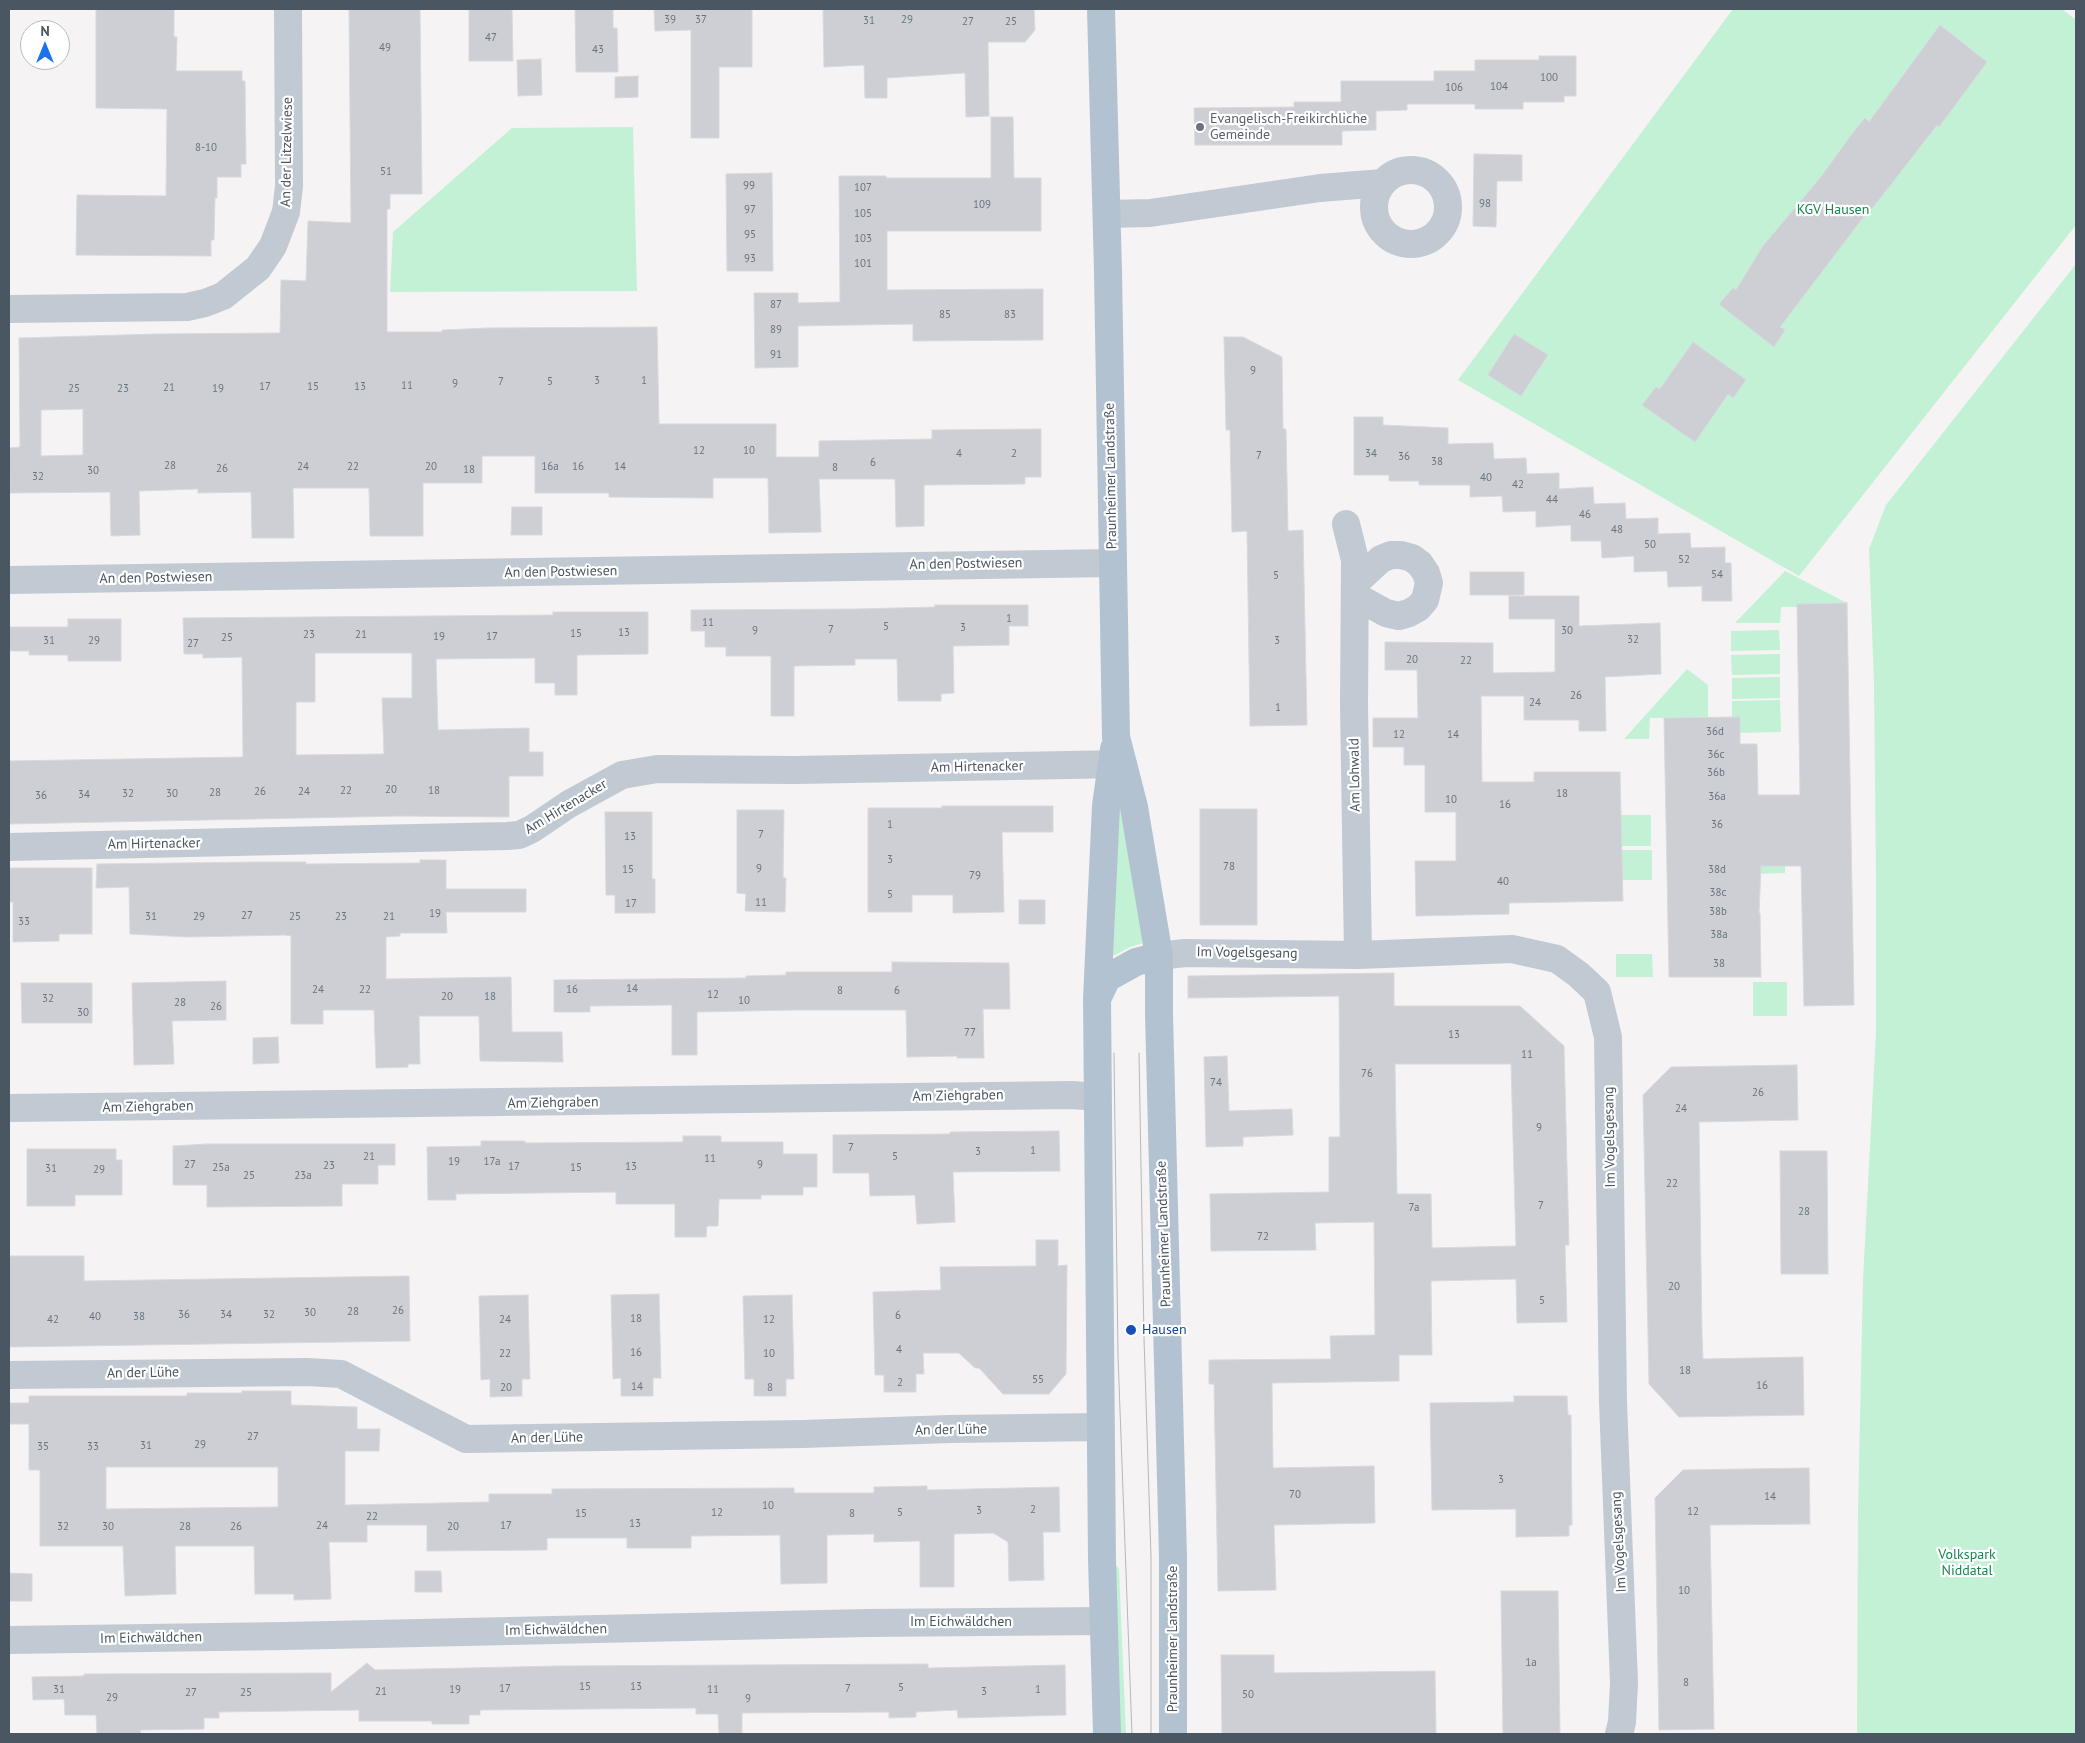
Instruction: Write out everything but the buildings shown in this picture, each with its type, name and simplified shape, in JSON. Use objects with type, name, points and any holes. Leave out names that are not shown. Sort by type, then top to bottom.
[{"type":"main road","name":"Praunheimer Landstraße","points":[[1101,9],[1107,214],[1117,764],[1106,806],[1097,998],[1100,1427],[1107,1734]]},
{"type":"main road","name":"Praunheimer Landstraße","points":[[1117,764],[1134,807],[1159,956],[1158,1014],[1173,1557],[1173,1734]]},
{"type":"main road","points":[[1097,998],[1107,978],[1136,962],[1159,956]]},
{"type":"street","name":"An der Litzelwiese","points":[[9,309],[187,308],[222,296],[258,268],[273,246],[286,212],[289,186],[288,9]]},
{"type":"street","points":[[1107,214],[1150,213],[1320,188],[1383,183]]},
{"type":"street","name":"Am Lohwald","points":[[1346,524],[1354,560],[1355,589],[1354,704],[1358,954]]},
{"type":"street","name":"An den Postwiesen","points":[[9,580],[1113,562]]},
{"type":"street","name":"Am Hirtenacker","points":[[9,847],[519,835],[532,829],[569,804],[622,775],[657,769],[795,770],[1117,764]]},
{"type":"street","name":"Im Vogelsgesang","points":[[1159,956],[1185,953],[1358,954],[1512,949],[1557,959],[1597,992],[1608,1036],[1613,1402],[1624,1683],[1622,1722],[1619,1734]]},
{"type":"street","name":"Am Ziehgraben","points":[[9,1108],[1072,1095],[1097,1097]]},
{"type":"street","name":"An der Lühe","points":[[9,1375],[307,1372],[341,1374],[466,1439],[1100,1427]]},
{"type":"street","name":"Im Eichwäldchen","points":[[9,1640],[285,1636],[857,1623],[1103,1621]]},
{"type":"green space","name":"KGV Hausen","points":[[1733,9],[2062,9],[2076,20],[2076,225],[1799,576],[1458,380]]},
{"type":"green space","points":[[633,127],[637,291],[390,292],[393,232],[512,128]]},
{"type":"green space","name":"Volkspark Niddatal","points":[[2076,264],[2076,1734],[1857,1734],[1858,1512],[1863,1280],[1876,1032],[1874,683],[1869,549],[1886,505]]},
{"type":"green space","points":[[1785,571],[1847,603],[1797,604],[1797,607],[1781,607],[1780,623],[1735,623]]},
{"type":"green space","points":[[1779,630],[1780,650],[1731,651],[1731,631]]},
{"type":"green space","points":[[1780,654],[1780,674],[1732,675],[1731,655]]},
{"type":"green space","points":[[1687,669],[1708,685],[1708,717],[1650,718],[1649,739],[1624,739]]},
{"type":"green space","points":[[1780,677],[1780,698],[1732,699],[1732,678]]},
{"type":"green space","points":[[1780,700],[1781,732],[1732,733],[1732,701]]},
{"type":"green space","points":[[1116,789],[1124,789],[1144,943],[1110,956]]},
{"type":"green space","points":[[1613,815],[1651,815],[1651,846],[1614,846]]},
{"type":"green space","points":[[1785,841],[1785,873],[1751,874]]},
{"type":"green space","points":[[1614,850],[1652,850],[1652,880],[1615,880]]},
{"type":"green space","points":[[1616,954],[1652,954],[1653,977],[1616,977]]},
{"type":"green space","points":[[1753,982],[1787,982],[1787,1016],[1753,1016]]},
{"type":"green space","points":[[1117,1566],[1119,1569],[1126,1734],[1118,1734],[1114,1567]]},
{"type":"tram line","points":[[1114,1053],[1118,1356],[1132,1734]]},
{"type":"tram line","points":[[1139,1053],[1144,1338],[1151,1557],[1151,1734]]},
{"type":"place","name":"Evangelisch-Freikirchliche Gemeinde","points":[[1200,127]]},
{"type":"place","name":"Hausen","points":[[1131,1330]]}]
